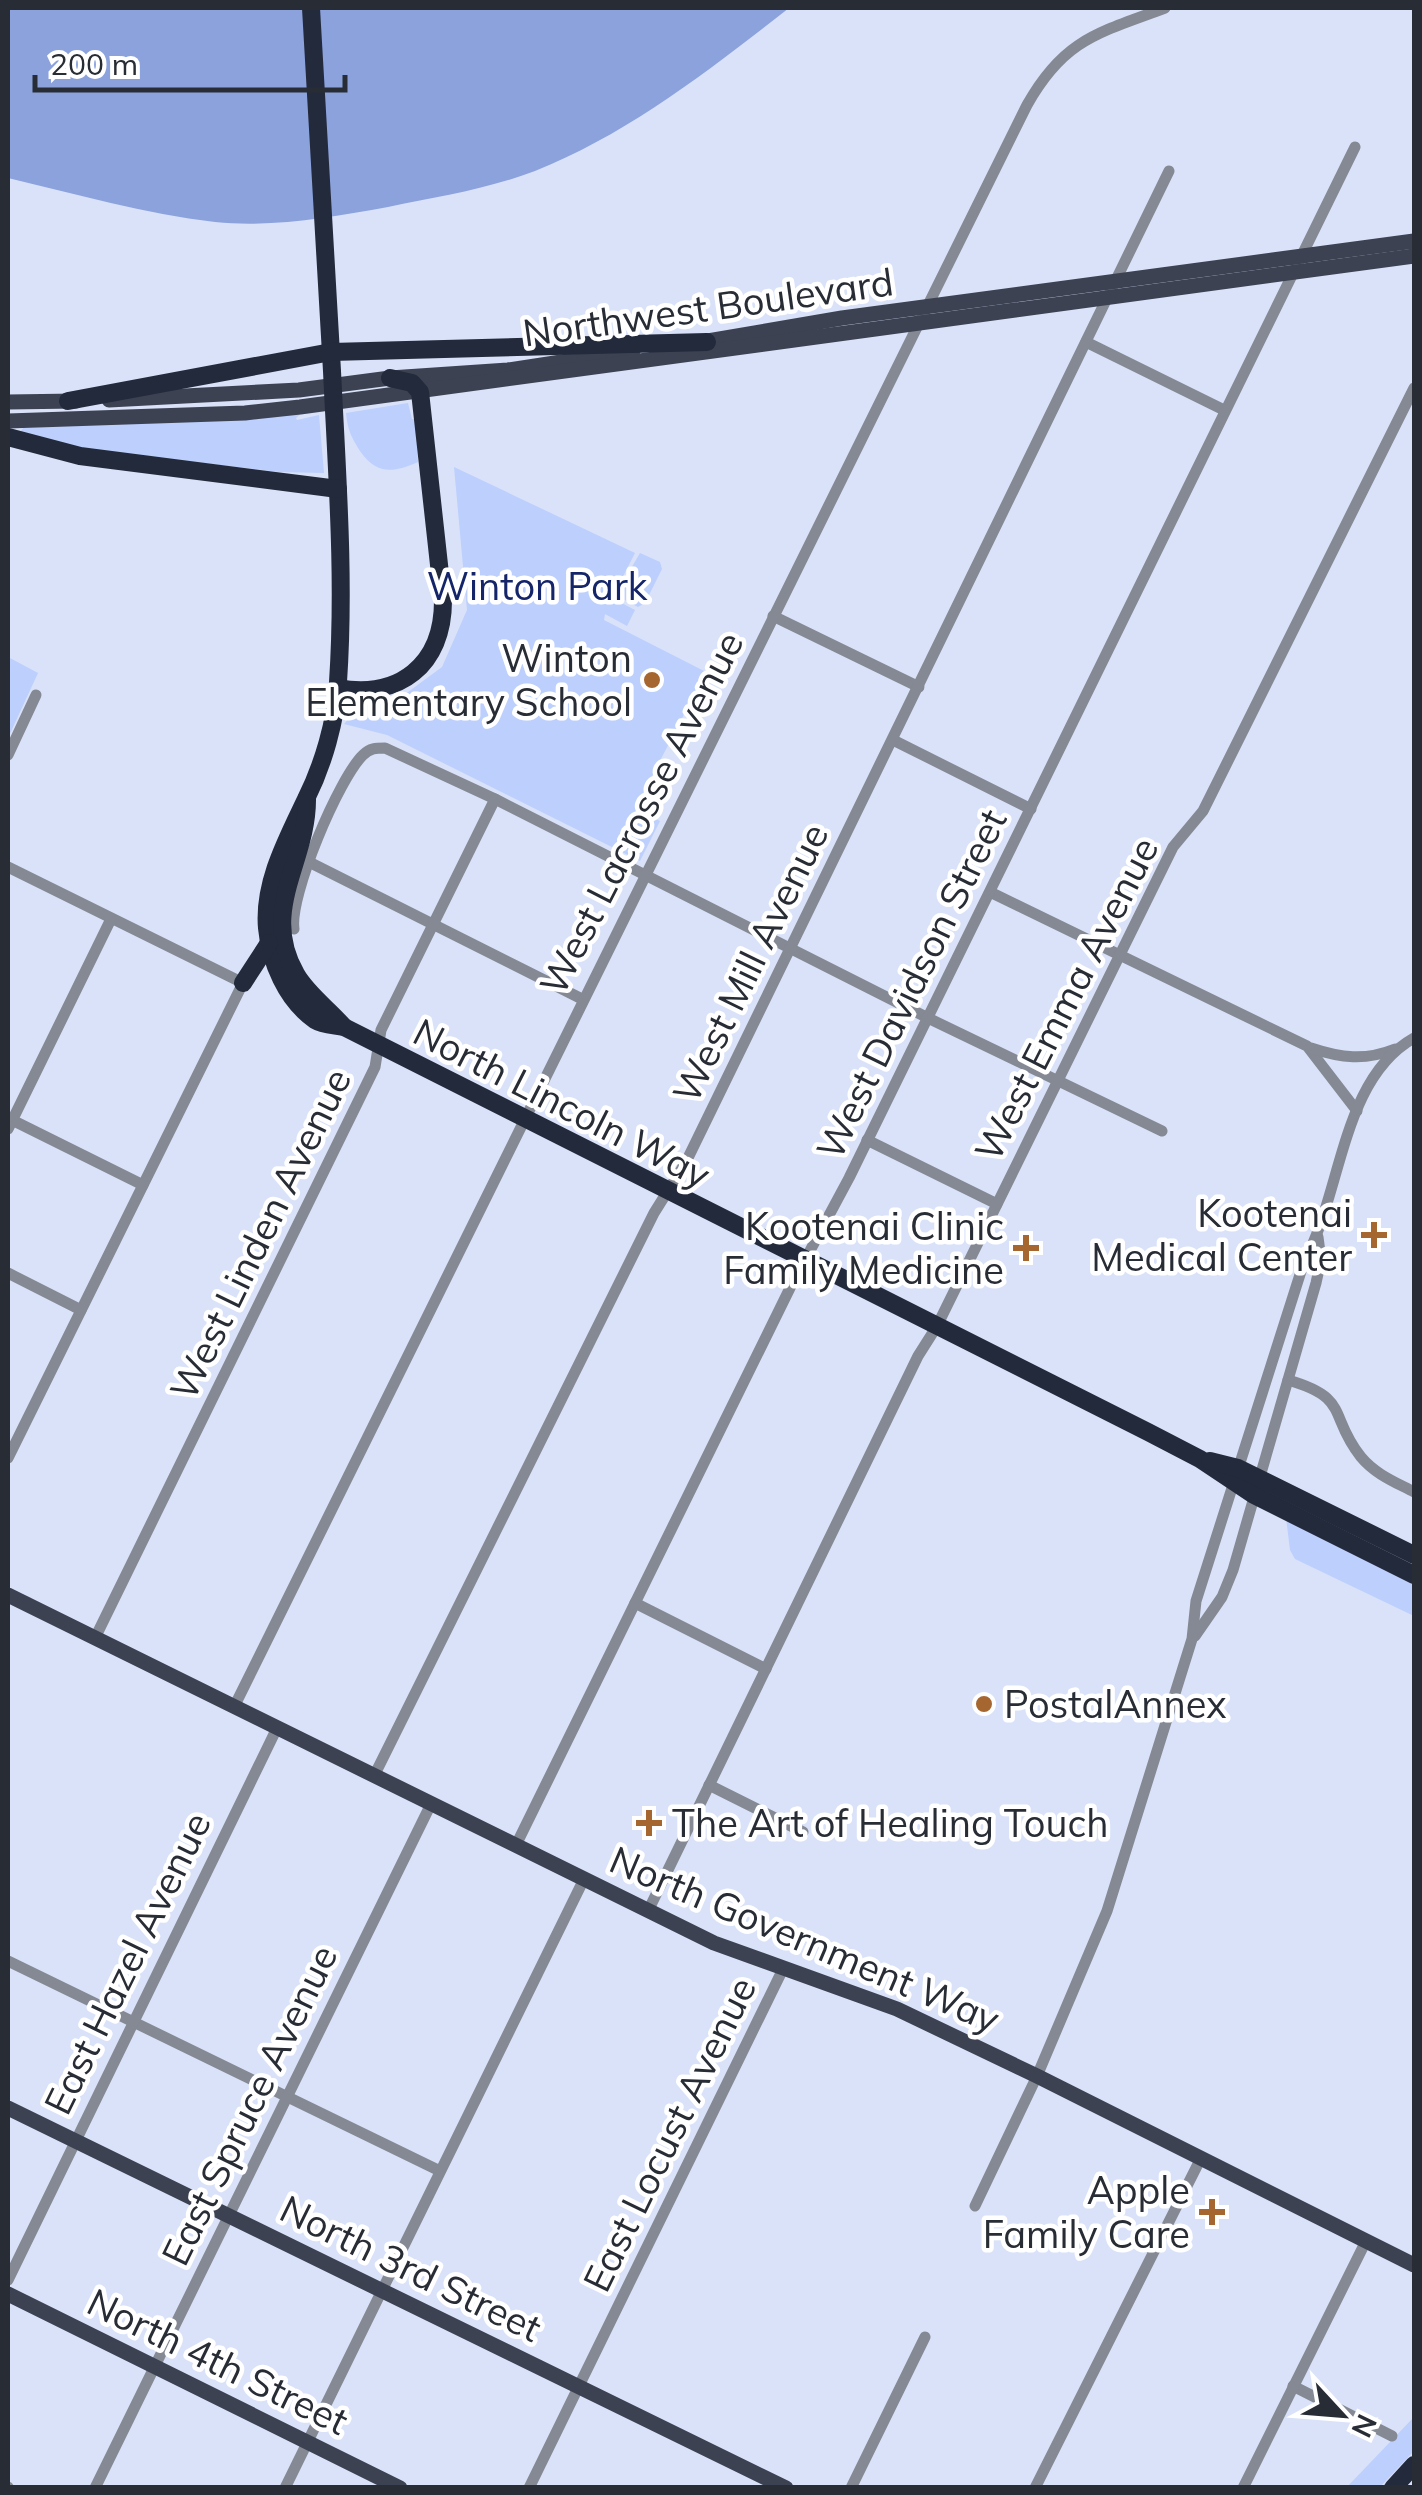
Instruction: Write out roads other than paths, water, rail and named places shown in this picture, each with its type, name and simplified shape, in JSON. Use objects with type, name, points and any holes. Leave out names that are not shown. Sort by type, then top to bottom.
[{"type":"highway","points":[[311,8],[342,626],[338,688],[324,750],[307,797],[292,824],[270,888],[267,910],[269,943],[282,981],[302,1009],[318,1022],[344,1027]]},
{"type":"highway","points":[[68,401],[330,352],[707,342]]},
{"type":"highway","points":[[338,688],[360,692],[406,679],[429,656],[441,628],[442,601],[420,392],[412,383],[390,378]]},
{"type":"highway","points":[[8,437],[80,456],[338,488]]},
{"type":"highway","points":[[307,797],[308,825],[286,886],[282,936],[297,976],[344,1027]]},
{"type":"highway","points":[[243,983],[269,943]]},
{"type":"highway","points":[[243,983],[264,977],[282,981]]},
{"type":"highway","name":"North Lincoln Way","points":[[344,1027],[1257,1487]]},
{"type":"highway","points":[[1257,1487],[1414,1555]]},
{"type":"highway","points":[[1257,1487],[1414,1575]]},
{"type":"highway","points":[[1394,2488],[1414,2466]]},
{"type":"highway","points":[[1410,2488],[1414,2481]]},
{"type":"main road","name":"Northwest Boulevard","points":[[8,402],[236,396],[390,378],[508,370],[1414,240]]},
{"type":"main road","name":"Northwest Boulevard","points":[[8,421],[245,413],[1414,256]]},
{"type":"main road","name":"North Government Way","points":[[8,1595],[714,1944],[897,2009],[1414,2265]]},
{"type":"main road","name":"North 3rd Street","points":[[8,2108],[786,2488]]},
{"type":"main road","name":"North 4th Street","points":[[8,2294],[400,2488]]},
{"type":"street","name":"West Lacrosse Avenue","points":[[234,1707],[1026,105],[1052,64],[1096,34],[1165,8]]},
{"type":"street","name":"West Davidson Street","points":[[516,1846],[1355,147]]},
{"type":"street","name":"West Mill Avenue","points":[[374,1776],[645,1230],[677,1180],[1168,172]]},
{"type":"street","points":[[1086,342],[1224,410]]},
{"type":"street","name":"West Emma Avenue","points":[[648,1911],[918,1356],[937,1326],[1173,847],[1203,812],[1414,388]]},
{"type":"street","points":[[773,616],[919,687]]},
{"type":"street","points":[[8,754],[36,694]]},
{"type":"street","points":[[893,740],[1031,809]]},
{"type":"street","points":[[294,929],[293,912],[309,862],[355,766],[374,748],[385,748],[496,799],[928,1018],[1162,1131]]},
{"type":"street","name":"West Linden Avenue","points":[[95,1638],[374,1070],[381,1030],[496,799]]},
{"type":"street","points":[[309,862],[582,998]]},
{"type":"street","points":[[8,867],[243,983],[8,1458]]},
{"type":"street","points":[[990,892],[1307,1046],[1340,1057],[1359,1058],[1400,1047]]},
{"type":"street","points":[[111,919],[9,1122],[143,1185]]},
{"type":"street","points":[[975,2206],[1037,2076],[1107,1911],[1192,1639],[1196,1601],[1304,1262],[1318,1237],[1357,1111],[1378,1071],[1414,1038]]},
{"type":"street","points":[[1307,1046],[1357,1111]]},
{"type":"street","points":[[867,1140],[996,1204]]},
{"type":"street","points":[[1192,1639],[1222,1597],[1257,1487],[1316,1283],[1321,1260],[1318,1237]]},
{"type":"street","points":[[8,1273],[80,1310]]},
{"type":"street","points":[[1288,1380],[1331,1399],[1363,1460],[1378,1473],[1414,1492]]},
{"type":"street","points":[[8,1427],[20,1433]]},
{"type":"street","points":[[635,1603],[766,1669]]},
{"type":"street","name":"East Hazel Avenue","points":[[8,2280],[277,1728]]},
{"type":"street","points":[[709,1785],[802,1832]]},
{"type":"street","name":"East Spruce Avenue","points":[[95,2488],[431,1804]]},
{"type":"street","points":[[286,2488],[584,1879]]},
{"type":"street","points":[[8,1961],[440,2171]]},
{"type":"street","name":"East Locust Avenue","points":[[528,2488],[783,1969]]},
{"type":"street","points":[[1035,2488],[1201,2158]]},
{"type":"street","points":[[1243,2488],[1366,2241]]},
{"type":"street","points":[[851,2488],[925,2337]]},
{"type":"street","points":[[1294,2386],[1392,2436]]},
{"type":"place","name":"Winton Elementary School","points":[[652,680]]},
{"type":"place","name":"Kootenai Medical Center","points":[[1374,1235]]},
{"type":"place","name":"Kootenai Clinic Family Medicine","points":[[1026,1248]]},
{"type":"place","name":"PostalAnnex","points":[[984,1704]]},
{"type":"place","name":"The Art of Healing Touch","points":[[649,1823]]},
{"type":"place","name":"Apple Family Care","points":[[1212,2212]]},
{"type":"park label","name":"Winton Park","points":[[537,586]]}]
